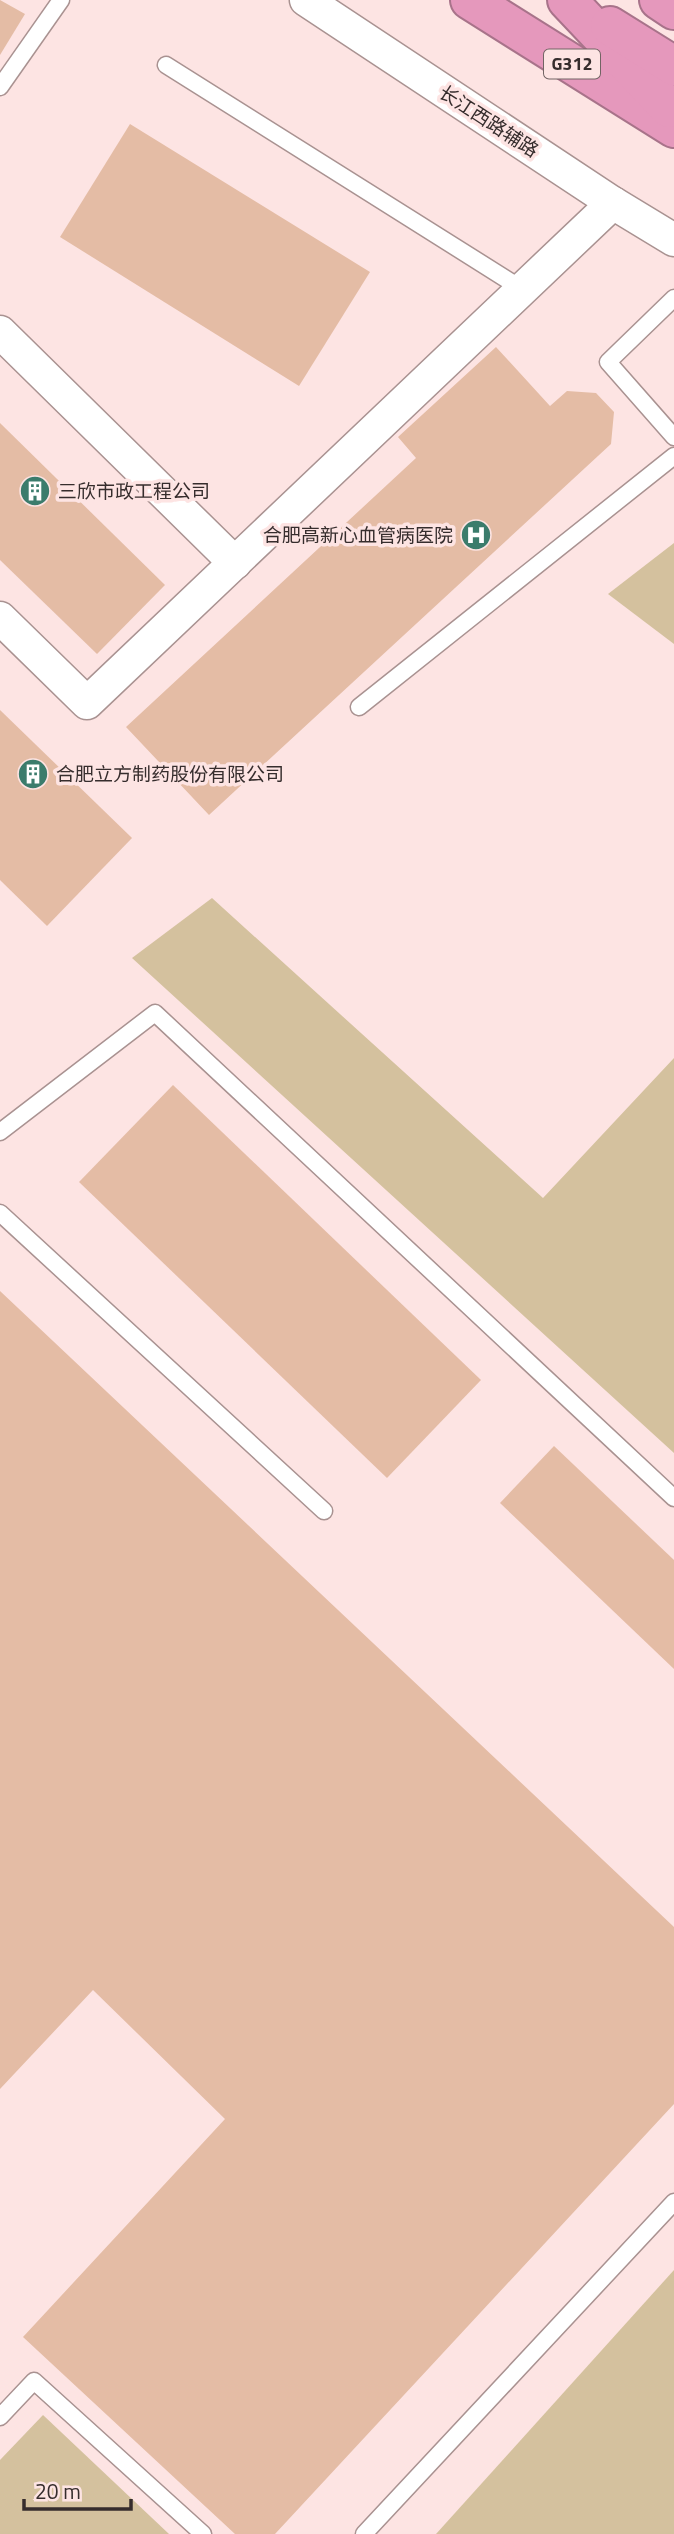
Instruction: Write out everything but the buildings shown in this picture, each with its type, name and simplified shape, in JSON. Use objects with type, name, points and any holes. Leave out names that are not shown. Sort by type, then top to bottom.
[{"type":"highway","name":"G312","points":[[470,0],[674,128]]},
{"type":"highway","points":[[569,0],[674,66]]},
{"type":"highway","points":[[569,0],[674,114]]},
{"type":"highway","points":[[659,0],[674,10]]},
{"type":"street","name":"长江西路辅路","points":[[306,0],[613,203],[674,240]]},
{"type":"street","points":[[0,618],[87,703],[613,203]]},
{"type":"street","points":[[0,332],[235,562]]},
{"type":"lane","points":[[0,87],[61,0]]},
{"type":"lane","points":[[166,65],[522,289]]},
{"type":"lane","points":[[674,298],[608,362],[674,437]]},
{"type":"lane","points":[[359,707],[674,456]]},
{"type":"lane","points":[[0,1132],[155,1013],[674,1498]]},
{"type":"lane","points":[[0,1213],[324,1511]]},
{"type":"lane","points":[[363,2534],[674,2202]]},
{"type":"lane","points":[[0,2417],[34,2381],[203,2534]]},
{"type":"shaded area","points":[[674,543],[674,644],[608,594]]},
{"type":"shaded area","points":[[212,898],[543,1198],[674,1058],[674,1453],[132,958]]},
{"type":"shaded area","points":[[674,2270],[674,2534],[436,2534]]},
{"type":"shaded area","points":[[43,2415],[169,2534],[0,2534],[0,2460]]},
{"type":"place","name":"三欣市政工程公司","points":[[35,491]]},
{"type":"place","name":"合肥高新心血管病医院","points":[[476,535]]},
{"type":"place","name":"合肥立方制药股份有限公司","points":[[33,774]]}]
